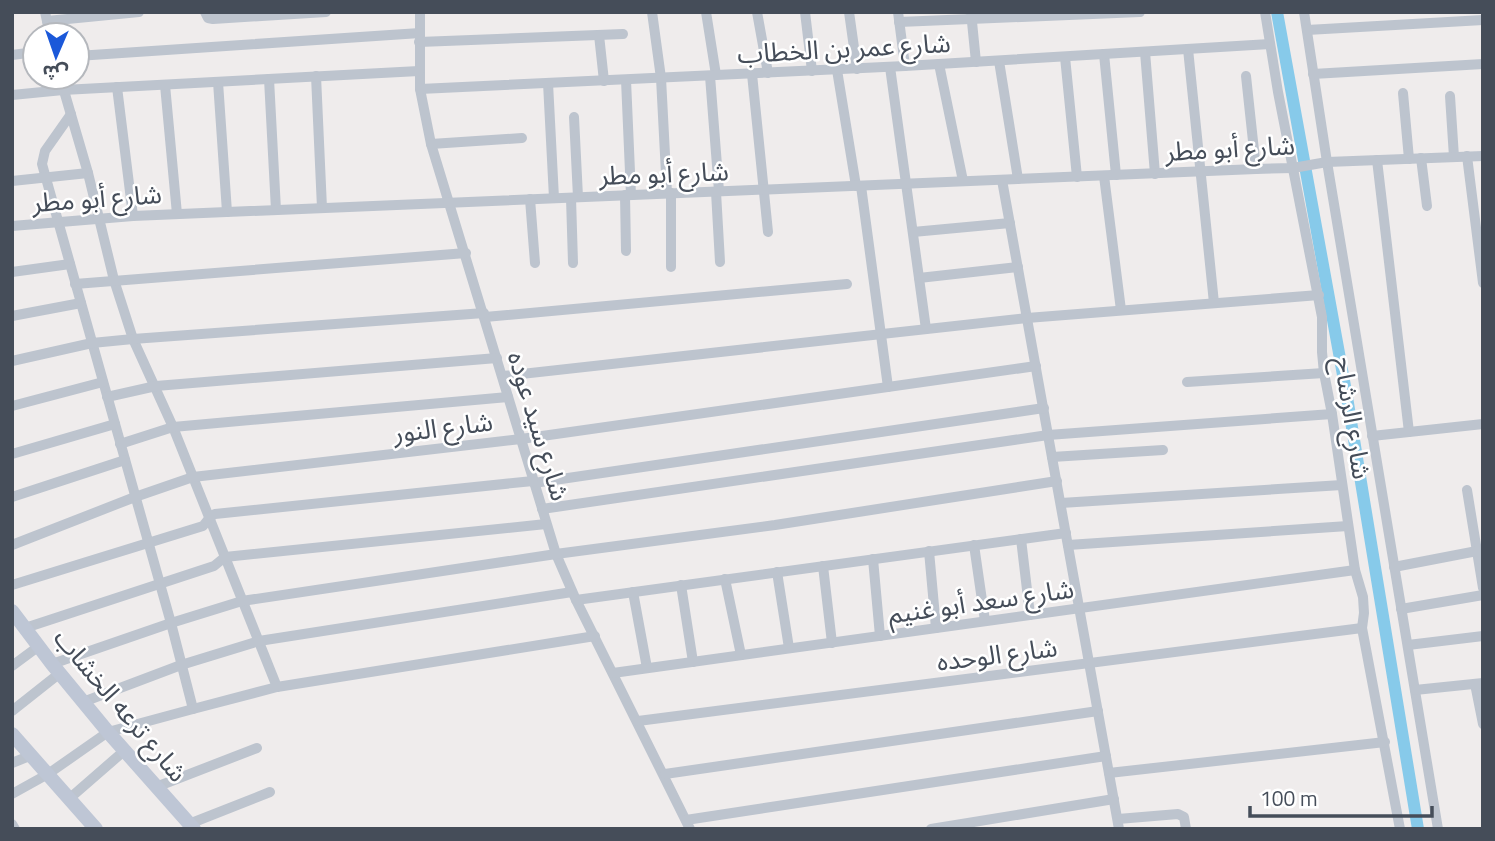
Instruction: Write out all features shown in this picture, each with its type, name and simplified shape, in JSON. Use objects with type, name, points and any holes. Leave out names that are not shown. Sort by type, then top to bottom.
[{"type":"street","points":[[46,17],[139,12]]},
{"type":"street","points":[[205,12],[211,19],[326,12]]},
{"type":"street","name":"شارع سيد عوده","points":[[421,12],[420,89],[431,144],[546,524],[574,596],[688,824]]},
{"type":"street","points":[[652,12],[662,78],[671,267]]},
{"type":"street","points":[[706,12],[713,75],[720,262]]},
{"type":"street","points":[[757,12],[768,73]]},
{"type":"street","points":[[805,12],[812,71]]},
{"type":"street","points":[[849,12],[857,69]]},
{"type":"street","points":[[905,66],[899,17],[1140,12]]},
{"type":"street","name":"شارع الرشاح","points":[[1265,12],[1278,92],[1296,167],[1319,295],[1324,373],[1355,570],[1363,597],[1362,628],[1400,829]]},
{"type":"street","name":"شارع الرشاح","points":[[1304,12],[1322,163],[1372,436],[1438,829]]},
{"type":"street","points":[[972,16],[976,62]]},
{"type":"street","points":[[1307,30],[1483,20]]},
{"type":"street","points":[[91,55],[420,38],[623,34]]},
{"type":"street","points":[[599,35],[604,80]]},
{"type":"street","name":"شارع عمر بن الخطاب","points":[[420,89],[857,69],[1270,44]]},
{"type":"street","points":[[1188,49],[1214,303]]},
{"type":"street","points":[[1145,52],[1155,174]]},
{"type":"street","points":[[1104,54],[1115,175]]},
{"type":"street","points":[[1065,57],[1077,177]]},
{"type":"street","points":[[999,61],[1018,179]]},
{"type":"street","points":[[939,64],[963,181]]},
{"type":"street","points":[[1313,74],[1483,64]]},
{"type":"street","points":[[890,67],[926,329]]},
{"type":"street","points":[[837,70],[858,186],[888,387]]},
{"type":"street","points":[[91,88],[419,71]]},
{"type":"street","points":[[752,74],[768,232]]},
{"type":"street","points":[[316,76],[322,208]]},
{"type":"street","points":[[1246,76],[1256,169]]},
{"type":"street","points":[[269,79],[276,210]]},
{"type":"street","points":[[625,251],[628,195],[626,79]]},
{"type":"street","points":[[218,82],[227,212]]},
{"type":"street","points":[[548,83],[554,198]]},
{"type":"street","points":[[164,85],[177,214]]},
{"type":"street","points":[[117,87],[133,216]]},
{"type":"street","points":[[12,95],[53,91]]},
{"type":"street","points":[[63,91],[88,173],[114,280],[133,339],[173,427],[277,687]]},
{"type":"street","points":[[1403,93],[1409,159]]},
{"type":"street","points":[[1450,96],[1454,157]]},
{"type":"street","points":[[71,114],[43,157],[45,177],[193,709]]},
{"type":"street","points":[[573,263],[574,117]]},
{"type":"street","points":[[431,144],[522,138]]},
{"type":"street","points":[[1467,156],[1483,284]]},
{"type":"street","name":"شارع أبو مطر","points":[[12,226],[133,216],[1201,172],[1322,163],[1483,156]]},
{"type":"street","points":[[1421,158],[1427,206]]},
{"type":"street","points":[[1377,160],[1409,432]]},
{"type":"street","points":[[12,181],[88,173]]},
{"type":"street","points":[[1104,176],[1121,310]]},
{"type":"street","points":[[1002,180],[1119,824],[1178,814],[1184,817],[1186,829]]},
{"type":"street","points":[[530,199],[535,263]]},
{"type":"street","points":[[913,232],[1010,223]]},
{"type":"street","points":[[75,284],[466,253]]},
{"type":"street","points":[[12,272],[70,264]]},
{"type":"street","points":[[919,278],[1018,267]]},
{"type":"street","points":[[12,361],[92,343],[133,339],[484,315],[846,284]]},
{"type":"street","points":[[503,376],[1027,318],[1319,295]]},
{"type":"street","points":[[12,316],[81,303]]},
{"type":"street","points":[[107,397],[156,386],[497,358]]},
{"type":"street","name":"شارع النور","points":[[12,545],[193,477],[521,439],[1036,366]]},
{"type":"street","points":[[1187,382],[1324,373]]},
{"type":"street","points":[[12,405],[103,382]]},
{"type":"street","points":[[120,444],[173,427],[509,397]]},
{"type":"street","points":[[12,585],[203,526],[215,514],[533,482],[1044,408]]},
{"type":"street","points":[[542,509],[1048,435],[1332,414]]},
{"type":"street","points":[[12,454],[115,424]]},
{"type":"street","points":[[1372,436],[1483,424]]},
{"type":"street","points":[[1052,457],[1163,450]]},
{"type":"street","points":[[12,497],[125,460]]},
{"type":"street","points":[[12,711],[56,668],[171,623],[242,601],[556,554],[775,525],[1057,481]]},
{"type":"street","points":[[1061,503],[1342,485]]},
{"type":"street","points":[[1467,490],[1483,589]]},
{"type":"street","points":[[25,628],[214,565],[225,557],[546,524]]},
{"type":"street","points":[[1068,545],[1348,526]]},
{"type":"street","points":[[83,702],[181,665],[259,641],[574,596],[633,592],[1066,533]]},
{"type":"street","points":[[1021,539],[1030,615]]},
{"type":"street","points":[[974,545],[985,621]]},
{"type":"street","points":[[929,551],[936,628]]},
{"type":"street","points":[[1394,567],[1477,551]]},
{"type":"street","points":[[873,559],[880,636]]},
{"type":"street","points":[[823,566],[832,643]]},
{"type":"street","name":"شارع سعد أبو غنيم","points":[[613,673],[1355,570]]},
{"type":"street","points":[[777,572],[789,649]]},
{"type":"street","points":[[725,579],[741,655]]},
{"type":"street","points":[[681,585],[693,662]]},
{"type":"street","points":[[633,592],[647,668]]},
{"type":"street","points":[[1401,609],[1483,595]]},
{"type":"street","name":"شارع ترعه الخشاب","points":[[12,611],[108,732],[192,826]]},
{"type":"street","name":"شارع الوحده","points":[[638,722],[1362,628]]},
{"type":"street","points":[[12,794],[48,774],[108,732],[277,687],[594,636]]},
{"type":"street","points":[[1408,646],[1483,636]]},
{"type":"street","points":[[12,666],[39,646]]},
{"type":"street","points":[[1415,690],[1479,684],[1483,723]]},
{"type":"street","points":[[664,774],[1098,711]]},
{"type":"street","points":[[12,734],[96,829]]},
{"type":"street","points":[[1109,773],[1385,742]]},
{"type":"street","points":[[156,787],[257,748]]},
{"type":"street","points":[[70,798],[124,751]]},
{"type":"street","points":[[12,763],[32,755]]},
{"type":"street","points":[[688,824],[1106,755]]},
{"type":"street","points":[[192,826],[270,792]]},
{"type":"street","points":[[931,829],[1114,799]]},
{"type":"street","points":[[12,824],[15,829]]},
{"type":"waterway","points":[[1277,12],[1347,397],[1418,829]]}]
